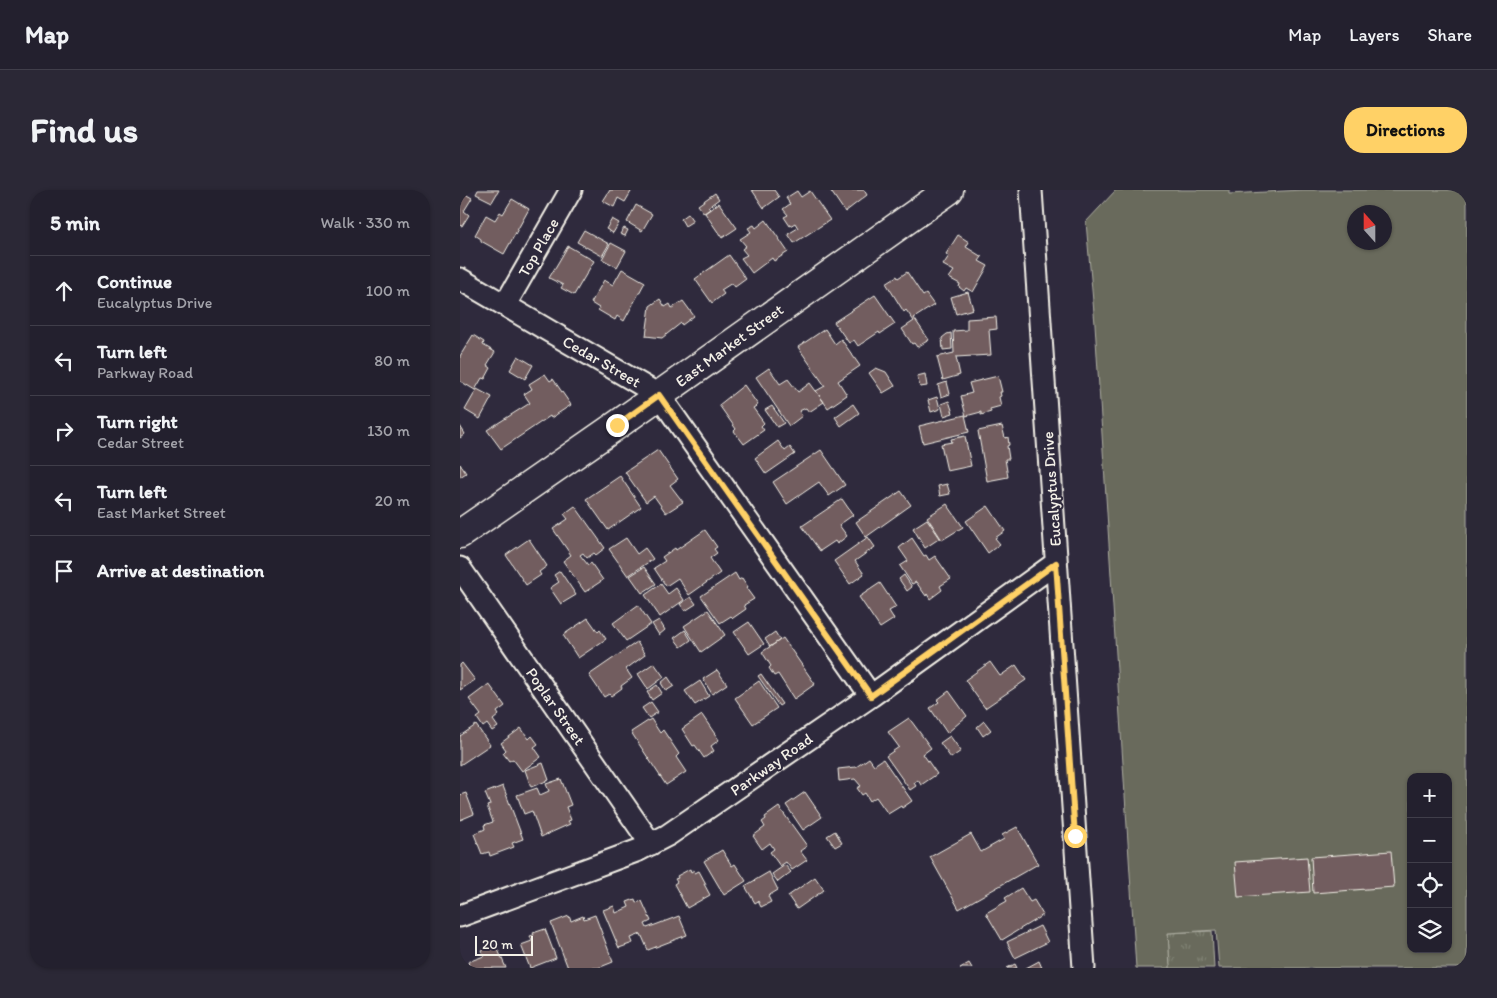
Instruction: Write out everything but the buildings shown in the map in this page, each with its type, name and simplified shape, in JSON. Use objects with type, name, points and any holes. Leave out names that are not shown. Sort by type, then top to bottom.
[{"type":"main road","name":"East Market Street","points":[[460,534],[949,190]]},
{"type":"street","name":"Top Place","points":[[505,305],[571,190]]},
{"type":"street","name":"Eucalyptus Drive","points":[[1031,190],[1084,968]]},
{"type":"street","name":"Cedar Street","points":[[460,279],[659,395],[871,696]]},
{"type":"street","name":"Parkway Road","points":[[460,916],[614,860],[651,844],[695,817],[871,696],[1056,563]]},
{"type":"street","name":"Poplar Street","points":[[460,568],[651,844]]},
{"type":"green space","points":[[1116,190],[1229,190],[1229,194],[1303,190],[1467,190],[1467,968],[1219,968],[1216,930],[1168,933],[1170,968],[1136,968],[1095,324],[1086,222]]},
{"type":"green space","points":[[1212,931],[1214,968],[1170,968],[1168,933]]},
{"type":"route","points":[[617,425],[659,395],[871,696],[1056,563],[1075,836]]}]
